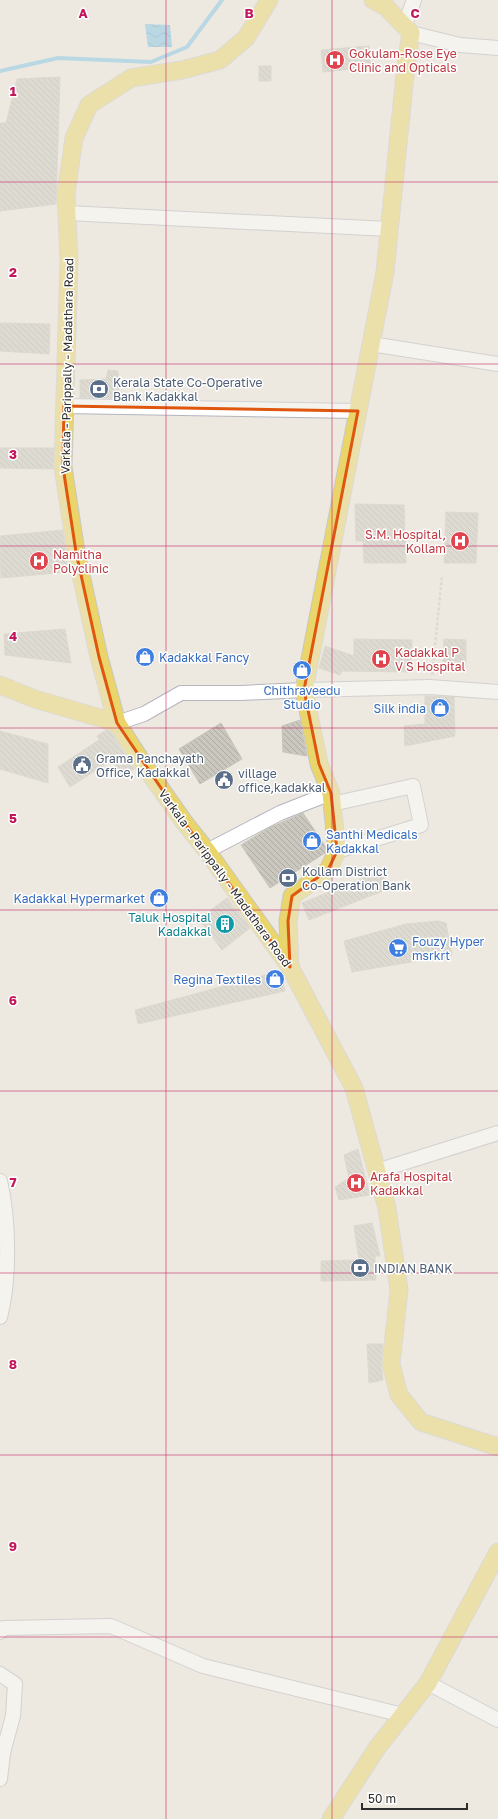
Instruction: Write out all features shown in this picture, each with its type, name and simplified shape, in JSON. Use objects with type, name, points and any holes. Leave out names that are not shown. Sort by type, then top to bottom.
[{"type":"main road","name":"Varkala - Parippally - Madathara Road","points":[[269,0],[246,38],[220,60],[182,70],[131,78],[89,105],[74,138],[66,194],[69,260],[63,468],[76,552],[99,657],[117,723],[146,768],[184,822],[207,851],[290,967],[354,1088],[386,1208],[399,1290],[391,1364],[399,1395],[421,1422],[498,1447]]},
{"type":"main road","points":[[290,967],[288,921],[292,896],[328,870],[337,851],[331,799],[319,764],[304,690],[385,272],[408,30],[386,7],[373,0]]},
{"type":"main road","points":[[0,685],[35,699],[117,723]]},
{"type":"main road","points":[[330,1819],[377,1748],[428,1683],[498,1552]]},
{"type":"street","points":[[414,0],[408,30],[460,45],[498,48]]},
{"type":"street","points":[[67,213],[389,229]]},
{"type":"street","points":[[371,344],[498,364]]},
{"type":"street","points":[[64,406],[358,411]]},
{"type":"street","points":[[117,723],[144,714],[181,693],[241,693],[430,687],[498,692]]},
{"type":"street","points":[[207,851],[280,814],[331,799],[413,786],[421,825],[337,851]]},
{"type":"street","points":[[377,1171],[498,1133]]},
{"type":"street","points":[[0,1182],[6,1221],[3,1248],[6,1291],[0,1317]]},
{"type":"street","points":[[0,1632],[2,1628],[111,1626],[203,1666],[403,1715]]},
{"type":"street","points":[[0,1674],[15,1684],[12,1707],[13,1716],[4,1753],[0,1779]]},
{"type":"street","points":[[428,1683],[498,1720]]},
{"type":"path","points":[[430,687],[442,576]]},
{"type":"highlighted area","points":[[64,406],[358,411],[304,690],[319,764],[331,793],[337,851],[328,870],[292,896],[288,921],[290,967],[184,822],[117,723],[99,657],[76,552],[63,467]]},
{"type":"water","points":[[145,24],[170,25],[172,47],[148,47]]},
{"type":"building","points":[[369,46],[371,67],[323,72],[321,50]]},
{"type":"building","points":[[259,66],[271,66],[271,81],[259,81]]},
{"type":"building","points":[[60,77],[56,204],[0,211],[0,123],[6,123],[17,79]]},
{"type":"building","points":[[0,323],[50,324],[49,354],[0,351]]},
{"type":"building","name":"Kerala State Co-Operative Bank Kadakkal","points":[[108,370],[118,371],[119,398],[80,398],[80,380],[106,379]]},
{"type":"building","points":[[0,448],[54,448],[53,469],[0,468]]},
{"type":"building","points":[[355,504],[404,505],[406,563],[364,563],[363,541],[356,541]]},
{"type":"building","points":[[446,512],[478,513],[476,563],[444,563]]},
{"type":"building","points":[[63,530],[68,572],[1,578],[0,536]]},
{"type":"building","points":[[65,629],[71,663],[5,655],[4,634]]},
{"type":"building","points":[[354,639],[412,640],[411,672],[342,671],[340,675],[319,668],[325,646],[354,656]]},
{"type":"building","points":[[444,639],[466,640],[466,662],[443,662]]},
{"type":"building","name":"Silk india","points":[[425,696],[454,697],[455,736],[405,746],[404,726],[425,724]]},
{"type":"building","points":[[300,720],[307,756],[283,752],[282,726]]},
{"type":"building","points":[[221,723],[242,759],[200,784],[179,749]]},
{"type":"building","points":[[106,730],[111,732],[134,769],[122,777],[112,760],[70,787],[58,767],[99,740],[97,736]]},
{"type":"building","points":[[0,731],[48,744],[48,783],[0,769]]},
{"type":"building","points":[[303,813],[327,849],[325,853],[270,888],[241,845],[269,828]]},
{"type":"building","points":[[381,871],[388,889],[309,920],[302,903]]},
{"type":"building","name":"Taluk Hospital Kadakkal","points":[[227,898],[250,928],[222,950],[199,919]]},
{"type":"building","name":"Fouzy Hyper msrkrt","points":[[438,921],[446,923],[452,955],[352,972],[344,941],[406,924]]},
{"type":"building","points":[[280,971],[285,991],[138,1024],[135,1010]]},
{"type":"building","points":[[358,1149],[370,1195],[339,1200],[335,1187],[349,1178],[344,1155]]},
{"type":"building","points":[[372,1223],[380,1256],[375,1256],[376,1280],[321,1281],[321,1261],[359,1260],[354,1226]]},
{"type":"building","points":[[367,1344],[383,1344],[381,1363],[383,1380],[369,1383]]},
{"type":"waterway","points":[[0,71],[58,58],[151,62],[187,47],[222,0]]},
{"type":"place","name":"Gokulam-Rose Eye Clinic and Opticals","points":[[335,60]]},
{"type":"place","name":"Kerala State Co-Operative Bank Kadakkal","points":[[99,389]]},
{"type":"place","name":"S.M. Hospital, Kollam","points":[[460,541]]},
{"type":"place","name":"Namitha Polyclinic","points":[[39,561]]},
{"type":"place","name":"Kadakkal Fancy","points":[[145,657]]},
{"type":"place","name":"Kadakkal P V S Hospital","points":[[381,659]]},
{"type":"place","name":"Chithraveedu Studio","points":[[302,670]]},
{"type":"place","name":"Silk india","points":[[440,708]]},
{"type":"place","name":"Grama Panchayath Office, Kadakkal","points":[[82,765]]},
{"type":"place","name":"village office,kadakkal","points":[[224,780]]},
{"type":"place","name":"Santhi Medicals Kadakkal","points":[[312,841]]},
{"type":"place","name":"Kollam District Co-Operation Bank","points":[[288,878]]},
{"type":"place","name":"Kadakkal Hypermarket","points":[[159,898]]},
{"type":"place","name":"Taluk Hospital Kadakkal","points":[[225,924]]},
{"type":"place","name":"Fouzy Hyper msrkrt","points":[[398,948]]},
{"type":"place","name":"Regina Textiles","points":[[275,979]]},
{"type":"place","name":"Arafa Hospital Kadakkal","points":[[356,1183]]},
{"type":"place","name":"INDIAN BANK","points":[[360,1268]]}]
